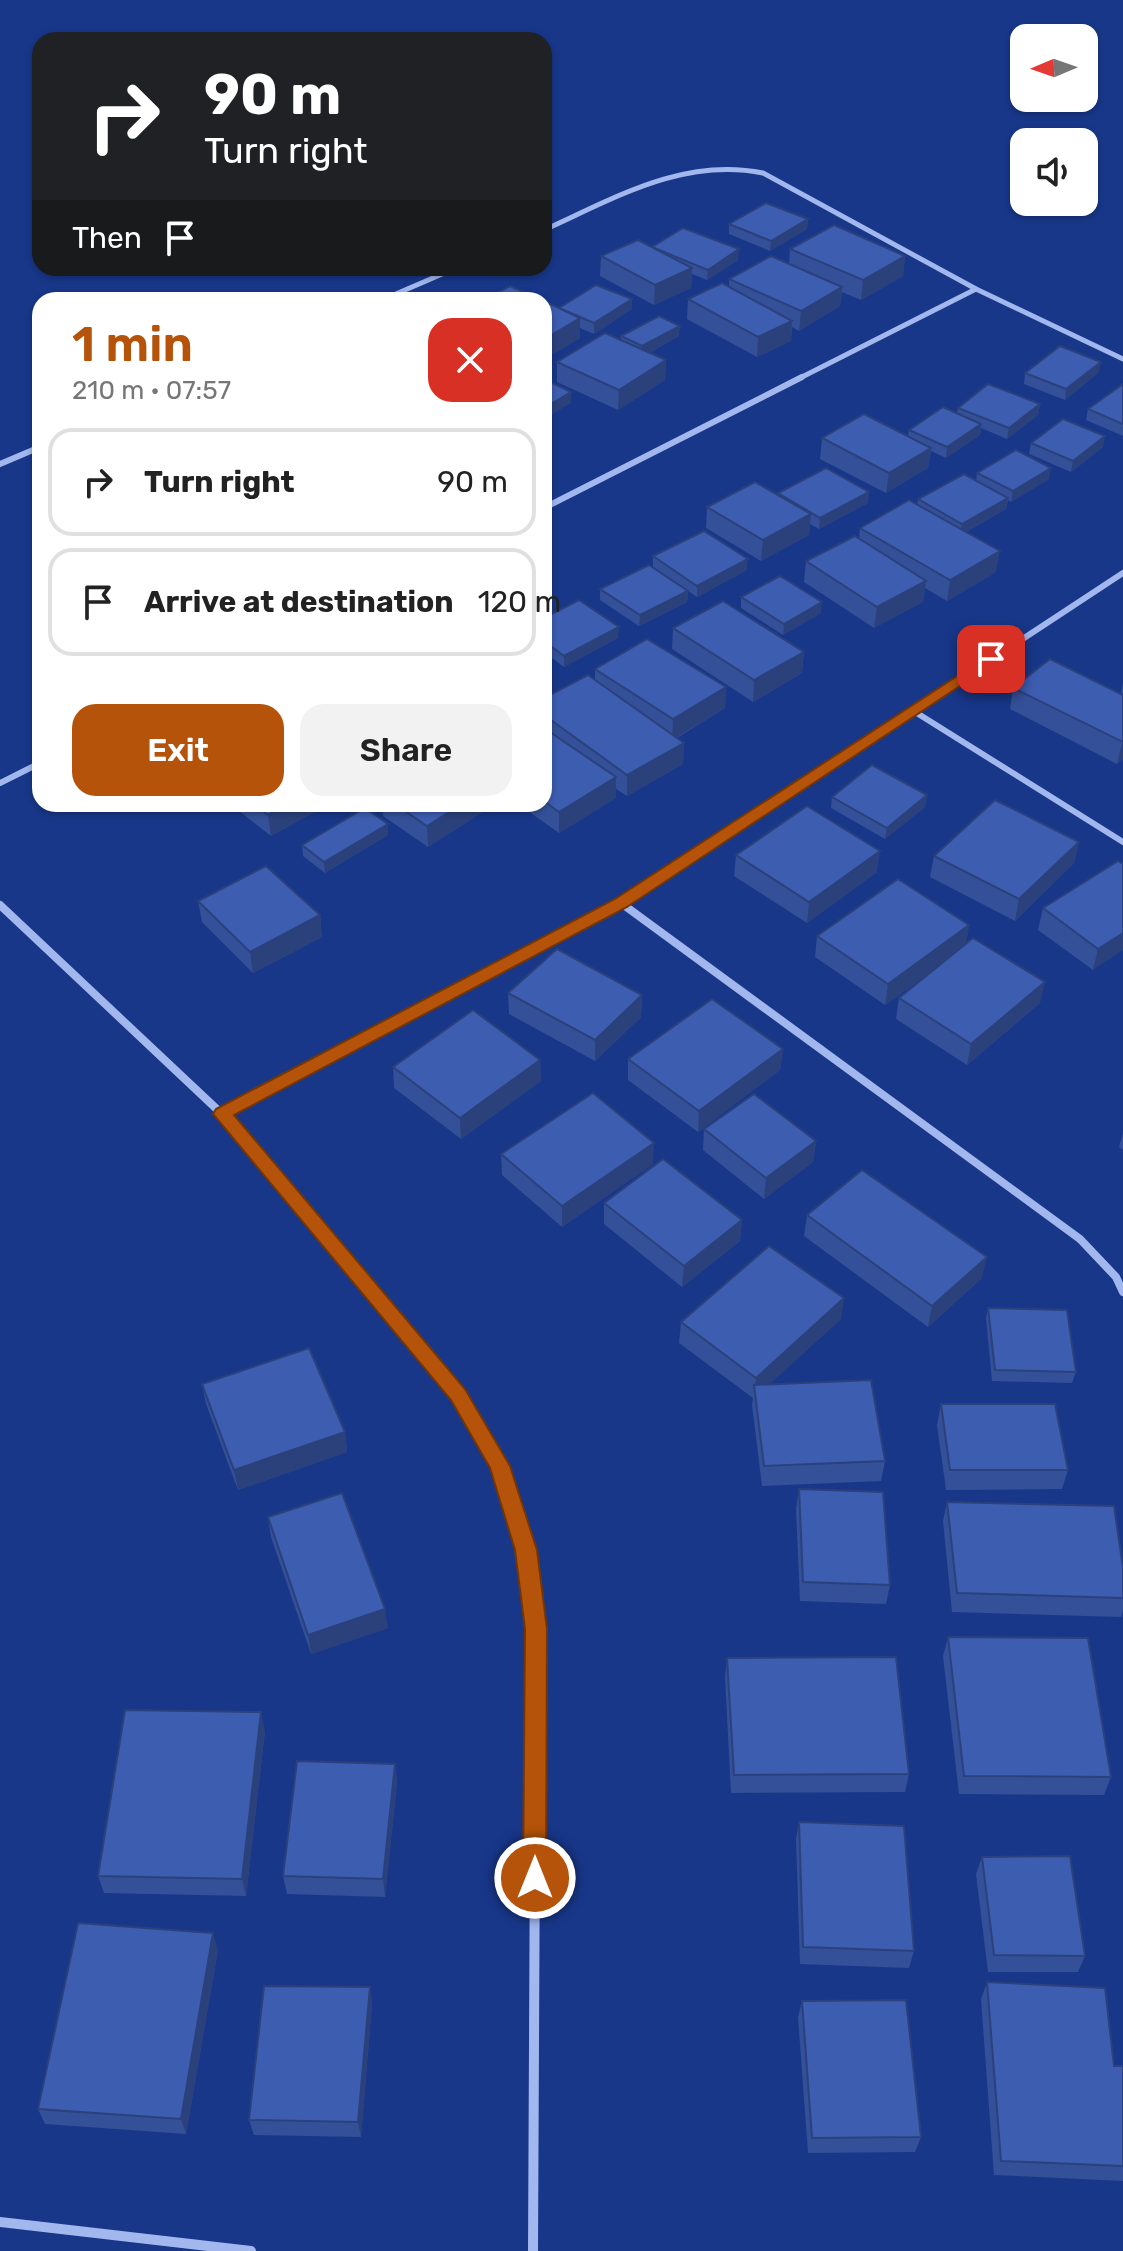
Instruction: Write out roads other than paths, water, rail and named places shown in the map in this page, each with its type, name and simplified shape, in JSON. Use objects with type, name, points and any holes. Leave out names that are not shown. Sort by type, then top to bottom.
[{"type":"street","points":[[552,227],[667,177],[715,166],[743,166],[763,173],[976,289],[1123,359]]},
{"type":"street","points":[[400,292],[438,276]]},
{"type":"street","points":[[552,504],[976,289]]},
{"type":"street","points":[[0,464],[32,450]]},
{"type":"street","points":[[222,1114],[621,903],[1123,573]]},
{"type":"street","points":[[912,710],[1123,842]]},
{"type":"street","points":[[0,783],[32,767]]},
{"type":"street","points":[[621,903],[1080,1239],[1116,1277],[1123,1292]]},
{"type":"street","points":[[0,905],[222,1114],[458,1394],[500,1466],[526,1550],[536,1629],[533,2251]]},
{"type":"street","points":[[0,2222],[251,2251]]}]
